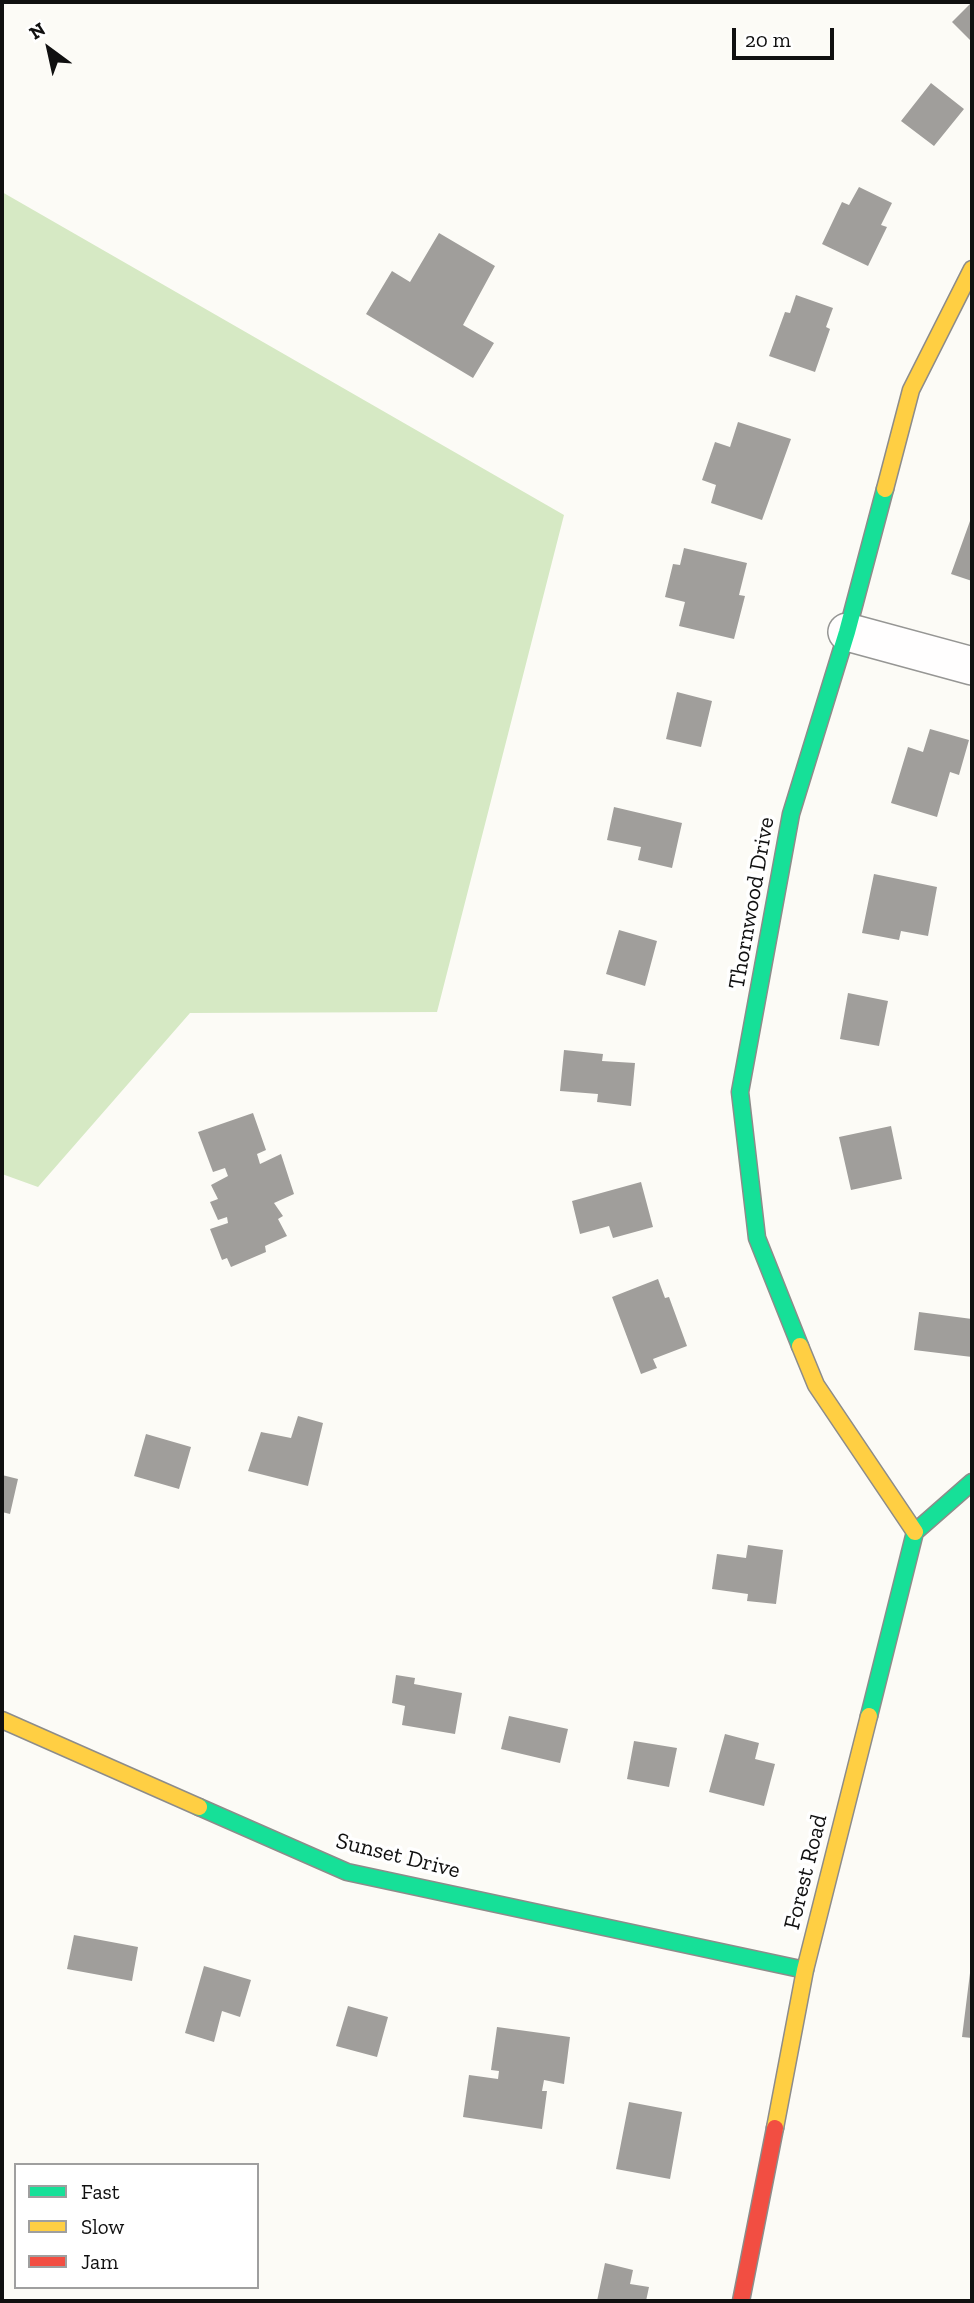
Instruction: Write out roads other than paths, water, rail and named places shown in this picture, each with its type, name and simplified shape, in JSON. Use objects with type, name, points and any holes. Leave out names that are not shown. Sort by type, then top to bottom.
[{"type":"street","name":"Thornwood Drive","points":[[915,1532],[816,1385],[757,1238],[740,1092],[791,814],[848,632],[911,390],[972,269]]},
{"type":"street","points":[[848,632],[972,666]]},
{"type":"street","points":[[915,1532],[972,1482]]},
{"type":"street","name":"Forest Road","points":[[741,2301],[804,1970],[915,1532]]},
{"type":"street","name":"Sunset Drive","points":[[2,1720],[347,1871],[804,1970]]}]
